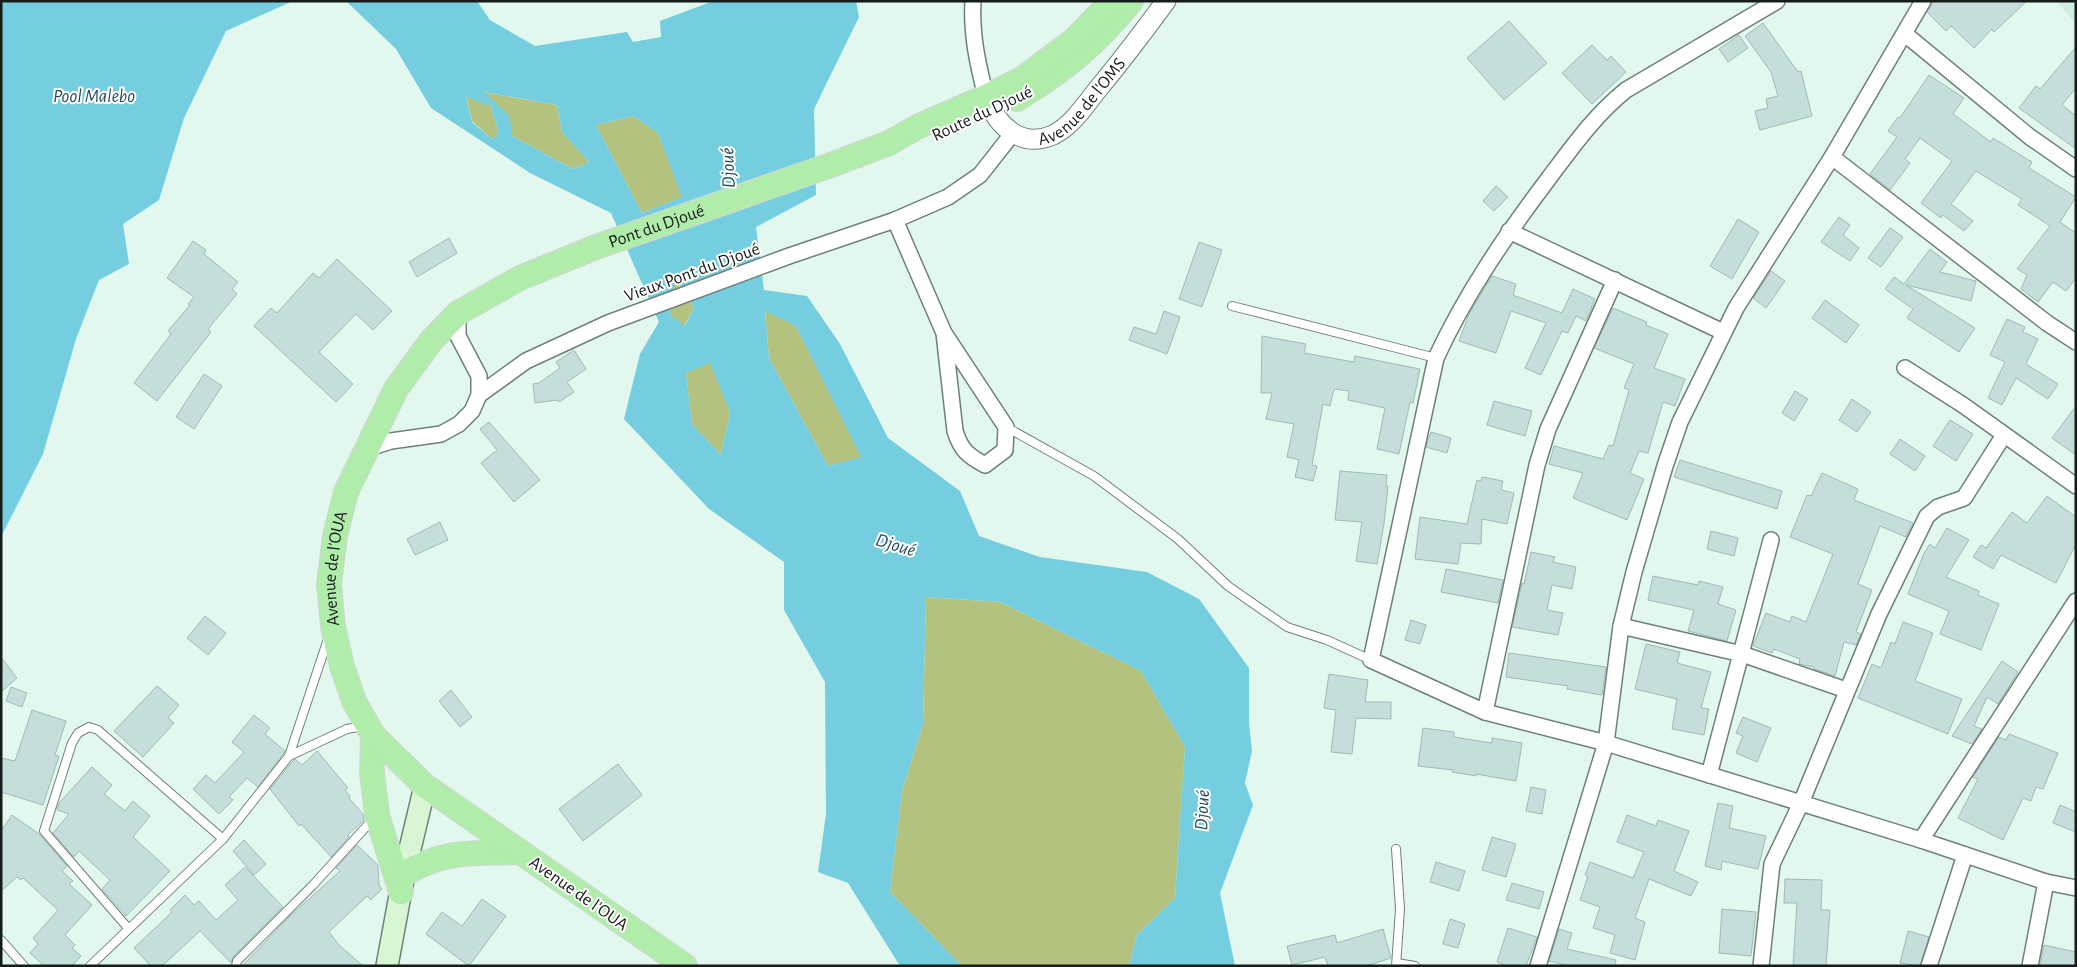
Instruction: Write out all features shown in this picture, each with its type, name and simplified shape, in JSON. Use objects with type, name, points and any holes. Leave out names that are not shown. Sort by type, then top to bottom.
[{"type":"main road","name":"Route du Djoué","points":[[831,165],[889,143],[915,143],[989,104],[1066,45],[1112,1]]},
{"type":"main road","name":"Route du Djoué","points":[[989,104],[1015,100],[1068,67],[1131,1]]},
{"type":"main road","name":"Pont du Djoué","points":[[596,247],[831,165]]},
{"type":"main road","name":"Avenue de l'OUA","points":[[596,247],[520,278],[458,313],[431,341],[396,389],[346,492],[335,536],[329,584],[332,627],[342,666],[354,701],[370,731],[425,786],[685,966]]},
{"type":"main road","points":[[370,731],[372,773],[377,814],[403,883]]},
{"type":"main road","points":[[387,966],[425,786]]},
{"type":"main road","points":[[403,883],[438,857],[458,854],[518,852]]},
{"type":"street","points":[[973,1],[973,31],[977,61],[989,104]]},
{"type":"street","name":"Avenue de l'OMS","points":[[989,104],[1013,133],[1025,139],[1036,140],[1054,134],[1074,118],[1166,1]]},
{"type":"street","points":[[1777,1],[1626,90],[1606,106],[1584,131],[1509,231],[1453,321],[1436,358],[1371,660],[1484,712],[1606,743],[1921,840],[2046,882],[2076,888]]},
{"type":"street","points":[[1538,966],[1606,743],[1621,626],[1634,572],[1680,422],[1723,332],[1832,157],[1923,1]]},
{"type":"street","points":[[1905,34],[2030,137],[2076,169]]},
{"type":"street","name":"Vieux Pont du Djoué","points":[[480,395],[526,361],[608,323],[789,256],[895,220],[948,197],[980,175],[1013,133]]},
{"type":"street","points":[[1832,157],[2047,323],[2076,342]]},
{"type":"street","points":[[895,220],[944,333],[1006,427],[1005,450],[985,465],[972,458],[960,446],[955,431],[944,333]]},
{"type":"street","points":[[1509,231],[1723,332]]},
{"type":"street","points":[[1484,712],[1535,474],[1548,429],[1615,280]]},
{"type":"street","points":[[366,450],[392,441],[441,434],[458,424],[472,411],[480,395],[479,376],[458,336],[458,313]]},
{"type":"street","points":[[1905,368],[1942,390],[2076,486]]},
{"type":"street","points":[[1761,966],[1772,864],[1879,614],[1927,516],[1938,507],[1964,498],[2004,435]]},
{"type":"street","points":[[1709,776],[1771,540]]},
{"type":"street","points":[[1921,840],[2076,601]]},
{"type":"street","points":[[1621,626],[1742,654],[1846,690]]},
{"type":"street","points":[[1928,966],[1965,855]]},
{"type":"street","points":[[2030,966],[2046,882]]},
{"type":"lane","points":[[1232,306],[1436,358]]},
{"type":"lane","points":[[1006,427],[1094,476],[1178,539],[1228,586],[1287,626],[1327,640],[1371,660]]},
{"type":"lane","points":[[90,966],[223,839],[289,756],[332,627]]},
{"type":"lane","points":[[128,928],[44,831],[72,743],[78,732],[89,727],[98,730],[223,839]]},
{"type":"lane","points":[[289,756],[347,729],[370,731]]},
{"type":"lane","points":[[236,966],[237,961],[313,885],[377,814]]},
{"type":"lane","points":[[1396,850],[1400,909],[1397,964],[1414,966]]},
{"type":"lane","points":[[1,940],[24,966]]},
{"type":"shaded area","points":[[2056,1],[2076,1],[2076,24]]},
{"type":"green space","points":[[483,92],[557,105],[562,132],[589,162],[573,169],[512,136]]},
{"type":"green space","points":[[466,96],[491,106],[499,134],[492,139],[472,121]]},
{"type":"green space","points":[[633,116],[658,133],[683,197],[642,213],[596,125]]},
{"type":"green space","points":[[674,279],[694,307],[684,327],[670,315]]},
{"type":"green space","points":[[765,310],[796,326],[862,457],[828,466],[769,358]]},
{"type":"green space","points":[[711,362],[730,412],[721,455],[692,424],[686,373]]},
{"type":"green space","points":[[926,597],[1000,602],[1141,671],[1185,747],[1175,898],[1137,935],[1129,966],[962,966],[890,892],[902,791],[923,724]]},
{"type":"water","name":"Pool Malebo","points":[[1,1],[293,1],[226,31],[184,118],[159,200],[123,224],[129,264],[99,280],[76,339],[43,454],[1,537]]},
{"type":"water","name":"Djoué","points":[[346,1],[477,1],[490,20],[535,46],[627,32],[633,42],[661,37],[660,21],[713,1],[856,1],[859,17],[814,109],[816,195],[756,227],[764,290],[807,296],[840,344],[888,438],[960,491],[979,536],[1040,557],[1147,572],[1199,599],[1249,668],[1249,724],[1252,751],[1245,783],[1253,805],[1220,893],[1235,966],[1129,966],[1137,935],[1175,898],[1185,747],[1141,671],[1000,602],[926,597],[923,724],[902,791],[890,892],[962,966],[900,966],[848,883],[818,872],[826,814],[825,682],[784,610],[784,562],[709,509],[624,419],[640,354],[659,322],[611,213],[530,173],[431,108],[396,49]],"holes":[[[484,92],[557,105],[562,132],[589,162],[573,169],[512,136],[510,117]],[[466,97],[491,106],[499,134],[492,139],[472,122]],[[633,116],[658,133],[682,197],[642,213],[596,125]],[[675,279],[694,307],[685,326],[670,315]],[[765,311],[796,326],[861,457],[828,466],[769,358]],[[710,363],[730,412],[721,455],[692,424],[686,373]]]},
{"type":"building","points":[[1934,1],[2027,1],[1994,32],[1992,29],[1974,48],[1951,26],[1946,31],[1927,12]]},
{"type":"building","points":[[1509,21],[1547,63],[1504,100],[1467,58]]},
{"type":"building","points":[[1763,23],[1798,72],[1801,71],[1812,116],[1760,130],[1755,111],[1768,108],[1766,99],[1778,96],[1771,72],[1745,36]]},
{"type":"building","points":[[1739,35],[1748,48],[1728,62],[1719,49]]},
{"type":"building","points":[[1592,45],[1607,60],[1611,56],[1626,72],[1592,104],[1562,73]]},
{"type":"building","points":[[2076,47],[2076,88],[2062,105],[2076,116],[2076,149],[2019,108],[2036,86],[2040,89]]},
{"type":"building","points":[[1929,75],[1964,98],[1953,114],[1991,142],[1993,138],[2032,162],[2029,168],[2076,197],[2060,222],[2076,233],[2076,278],[2066,291],[2053,282],[2038,302],[2021,289],[2027,275],[2017,269],[2050,226],[2018,205],[2022,199],[1976,171],[1951,204],[1973,221],[1964,231],[1943,215],[1941,218],[1921,203],[1952,161],[1920,138],[1905,159],[1910,163],[1890,190],[1870,174],[1897,137],[1888,131],[1898,117],[1900,118]]},
{"type":"building","points":[[1496,186],[1508,197],[1494,211],[1483,201]]},
{"type":"building","points":[[1839,217],[1850,225],[1843,235],[1859,248],[1850,261],[1821,242]]},
{"type":"building","points":[[1738,219],[1759,232],[1732,279],[1710,266]]},
{"type":"building","points":[[1890,228],[1903,237],[1881,267],[1868,258]]},
{"type":"building","points":[[449,238],[457,253],[417,277],[409,262]]},
{"type":"building","points":[[193,241],[206,250],[204,254],[238,282],[232,289],[237,294],[212,324],[208,330],[211,332],[157,401],[134,383],[171,334],[168,331],[190,305],[188,304],[194,297],[167,278]]},
{"type":"building","points":[[1199,242],[1222,250],[1202,307],[1179,299]]},
{"type":"building","points":[[1930,249],[1947,262],[1940,272],[1976,281],[1971,301],[1906,285],[1975,328],[1959,352],[1907,318],[1913,309],[1885,289],[1894,277],[1904,284]]},
{"type":"building","points":[[337,259],[392,311],[373,330],[356,314],[319,352],[353,384],[336,402],[254,326],[271,308],[277,313],[313,273],[319,278]]},
{"type":"building","points":[[1771,271],[1785,281],[1766,308],[1753,298]]},
{"type":"building","points":[[1492,276],[1516,284],[1513,295],[1562,313],[1573,289],[1595,299],[1586,321],[1576,316],[1568,333],[1562,331],[1541,375],[1525,368],[1546,323],[1511,311],[1496,353],[1459,341],[1469,314]]},
{"type":"building","points":[[1825,300],[1859,325],[1846,343],[1812,318]]},
{"type":"building","points":[[1613,308],[1647,322],[1646,325],[1668,334],[1654,368],[1685,379],[1675,406],[1663,402],[1648,453],[1639,451],[1630,473],[1644,479],[1627,520],[1573,498],[1583,473],[1549,464],[1554,446],[1603,459],[1609,445],[1613,446],[1629,390],[1624,388],[1634,364],[1594,348]]},
{"type":"building","points":[[1164,311],[1180,317],[1167,354],[1129,340],[1134,327],[1156,334]]},
{"type":"building","points":[[2007,319],[2025,327],[2023,332],[2038,339],[2026,364],[2058,384],[2048,399],[2016,378],[2002,405],[1988,398],[2005,362],[1990,355]]},
{"type":"building","points":[[1262,336],[1306,344],[1304,353],[1354,362],[1355,356],[1420,369],[1413,403],[1410,402],[1399,454],[1377,449],[1385,408],[1348,400],[1349,391],[1334,389],[1330,406],[1323,404],[1312,465],[1317,466],[1313,481],[1295,477],[1299,460],[1287,457],[1294,424],[1266,419],[1272,393],[1261,393]]},
{"type":"building","points":[[574,350],[586,369],[567,382],[574,392],[559,402],[558,400],[535,403],[533,384],[539,383],[560,368],[556,362]]},
{"type":"building","points":[[204,374],[222,386],[194,429],[176,417]]},
{"type":"building","points":[[1795,391],[1808,399],[1794,421],[1782,413]]},
{"type":"building","points":[[1852,399],[1871,412],[1857,432],[1839,420]]},
{"type":"building","points":[[1494,401],[1532,411],[1525,436],[1487,425]]},
{"type":"building","points":[[2076,406],[2076,455],[2052,438]]},
{"type":"building","points":[[1950,420],[1973,434],[1956,461],[1933,446]]},
{"type":"building","points":[[489,422],[540,480],[514,502],[481,463],[497,450],[480,429]]},
{"type":"building","points":[[1431,432],[1451,438],[1447,453],[1426,447]]},
{"type":"building","points":[[1900,439],[1925,456],[1915,471],[1890,454]]},
{"type":"building","points":[[1680,460],[1782,491],[1777,509],[1674,477]]},
{"type":"building","points":[[1340,471],[1387,475],[1386,486],[1388,486],[1384,524],[1377,564],[1356,561],[1362,522],[1335,520]]},
{"type":"building","points":[[1822,473],[1858,489],[1854,500],[1913,523],[1906,537],[1880,526],[1858,584],[1872,590],[1856,632],[1861,634],[1856,645],[1844,642],[1835,676],[1814,669],[1814,667],[1799,664],[1800,659],[1774,649],[1772,653],[1753,646],[1766,613],[1790,622],[1792,616],[1806,622],[1833,554],[1790,537],[1807,495],[1811,496]]},
{"type":"building","points":[[1482,477],[1503,481],[1501,490],[1514,493],[1507,524],[1482,519],[1481,544],[1461,543],[1458,564],[1415,559],[1420,517],[1467,524],[1477,480],[1481,481]]},
{"type":"building","points":[[2047,496],[2076,517],[2076,544],[2056,583],[2001,555],[1993,569],[1973,557],[1981,545],[1986,548],[2012,512],[2027,523]]},
{"type":"building","points":[[440,522],[448,540],[415,555],[407,539]]},
{"type":"building","points":[[1947,528],[1969,540],[1946,577],[1979,591],[1978,595],[1999,604],[1981,650],[1940,634],[1949,611],[1908,594],[1924,553],[1930,544],[1935,548]]},
{"type":"building","points":[[1711,531],[1738,538],[1734,556],[1707,549]]},
{"type":"building","points":[[1531,552],[1555,557],[1553,562],[1576,567],[1572,589],[1552,585],[1547,610],[1563,613],[1558,635],[1512,627]]},
{"type":"building","points":[[1446,569],[1503,580],[1498,603],[1441,592]]},
{"type":"building","points":[[1653,576],[1698,585],[1699,581],[1723,587],[1718,604],[1736,610],[1727,641],[1688,631],[1694,610],[1648,600]]},
{"type":"building","points":[[205,616],[226,633],[208,655],[187,638]]},
{"type":"building","points":[[1411,620],[1426,625],[1420,644],[1405,640]]},
{"type":"building","points":[[1903,622],[1933,633],[1915,681],[1962,699],[1948,734],[1858,698],[1872,664],[1881,668],[1891,642],[1895,644]]},
{"type":"building","points":[[1646,644],[1680,652],[1677,663],[1711,672],[1701,708],[1709,709],[1704,735],[1672,729],[1677,699],[1635,689]]},
{"type":"building","points":[[1509,653],[1606,667],[1602,695],[1567,689],[1568,686],[1506,677]]},
{"type":"building","points":[[1,657],[17,678],[1,692]]},
{"type":"building","points":[[2002,661],[2018,672],[1998,704],[1987,697],[1974,726],[1982,729],[1972,744],[1952,736]]},
{"type":"building","points":[[1329,674],[1368,680],[1365,702],[1391,702],[1391,719],[1356,718],[1352,754],[1331,752],[1336,710],[1324,708]]},
{"type":"building","points":[[157,686],[179,705],[168,718],[174,723],[143,757],[114,731]]},
{"type":"building","points":[[11,687],[27,693],[22,707],[6,701]]},
{"type":"building","points":[[451,690],[472,717],[460,727],[439,701]]},
{"type":"building","points":[[32,710],[66,721],[55,755],[59,756],[43,805],[1,792],[1,758],[15,761]]},
{"type":"building","points":[[254,715],[270,728],[265,734],[285,751],[258,787],[247,778],[229,797],[233,800],[219,814],[193,789],[206,775],[215,783],[244,752],[232,742]]},
{"type":"building","points":[[1743,717],[1771,728],[1757,762],[1736,753],[1743,736],[1736,733]]},
{"type":"building","points":[[1423,728],[1454,732],[1454,737],[1492,743],[1492,738],[1522,743],[1516,781],[1418,766]]},
{"type":"building","points":[[2009,734],[2058,753],[2043,789],[2036,787],[2031,801],[2023,798],[2003,840],[1958,818],[1978,779],[1973,777],[1999,737],[2006,740]]},
{"type":"building","points":[[317,751],[348,788],[345,790],[350,796],[349,798],[363,814],[364,820],[348,835],[349,837],[331,857],[301,824],[299,826],[270,789],[295,759],[302,765]]},
{"type":"building","points":[[618,764],[642,795],[583,841],[559,809]]},
{"type":"building","points":[[92,767],[112,785],[104,794],[125,811],[133,801],[150,816],[133,837],[170,871],[126,916],[102,889],[110,880],[79,851],[74,857],[53,833],[69,814],[57,810],[59,803]]},
{"type":"building","points":[[1531,787],[1546,790],[1542,814],[1526,811]]},
{"type":"building","points":[[1718,803],[1733,806],[1729,828],[1766,836],[1758,869],[1722,861],[1721,870],[1705,866]]},
{"type":"building","points":[[2060,805],[2076,812],[2076,832],[2053,823]]},
{"type":"building","points":[[12,815],[39,834],[67,866],[62,871],[73,881],[69,884],[92,905],[65,935],[75,945],[72,948],[81,956],[72,966],[44,966],[30,953],[38,944],[33,938],[58,910],[23,878],[21,880],[17,877],[1,891],[1,831]]},
{"type":"building","points":[[1627,815],[1656,826],[1658,820],[1689,831],[1674,871],[1698,882],[1691,896],[1649,879],[1635,918],[1645,922],[1635,960],[1610,953],[1615,935],[1593,928],[1600,907],[1580,900],[1588,876],[1585,875],[1590,862],[1633,878],[1644,852],[1617,842]]},
{"type":"building","points":[[1492,837],[1516,844],[1506,877],[1482,870]]},
{"type":"building","points":[[244,840],[266,864],[254,875],[233,851]]},
{"type":"building","points":[[357,845],[378,865],[379,885],[382,889],[371,900],[367,896],[329,932],[339,945],[363,966],[242,966],[290,916],[340,871],[336,868]]},
{"type":"building","points":[[1436,862],[1465,871],[1459,891],[1430,882]]},
{"type":"building","points":[[245,867],[283,907],[233,957],[231,963],[200,931],[162,966],[151,966],[134,948],[172,912],[170,910],[185,895],[194,905],[199,901],[216,920],[238,900],[225,885]]},
{"type":"building","points":[[1785,879],[1822,880],[1821,910],[1830,910],[1826,966],[1793,966],[1797,903],[1784,903]]},
{"type":"building","points":[[1512,883],[1544,892],[1539,909],[1506,900]]},
{"type":"building","points":[[482,899],[506,916],[469,966],[426,934],[442,912],[462,926]]},
{"type":"building","points":[[1722,909],[1756,912],[1751,956],[1719,953]]},
{"type":"building","points":[[1450,919],[1465,924],[1458,948],[1443,944]]},
{"type":"building","points":[[1508,928],[1537,937],[1526,966],[1508,966],[1497,962]]},
{"type":"building","points":[[1383,929],[1391,958],[1366,966],[1328,966],[1325,957],[1292,965],[1287,946],[1335,935],[1337,943]]},
{"type":"building","points":[[1559,929],[1572,933],[1567,949],[1616,960],[1615,966],[1570,966],[1549,961]]},
{"type":"building","points":[[1908,931],[1929,937],[1920,966],[1900,963]]},
{"type":"building","points":[[2044,945],[2076,952],[2076,966],[2040,966]]}]
